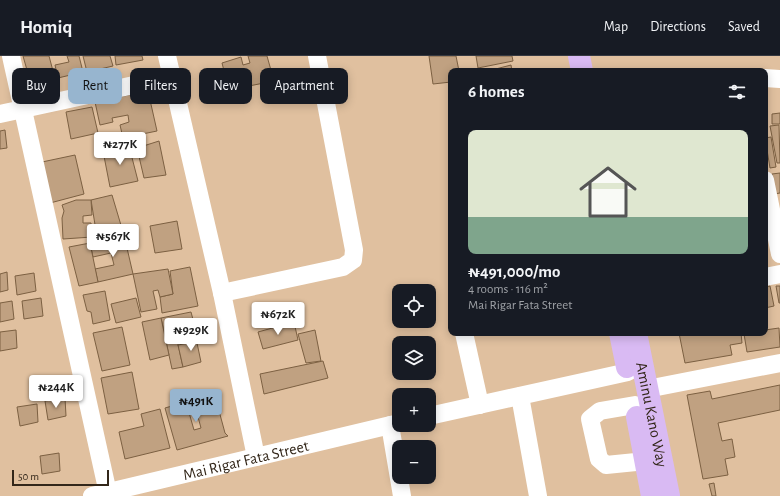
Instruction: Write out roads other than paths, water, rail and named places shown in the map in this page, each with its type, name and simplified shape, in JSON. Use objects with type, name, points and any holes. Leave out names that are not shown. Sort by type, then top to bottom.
[{"type":"main road","points":[[564,56],[566,68]]},
{"type":"main road","points":[[579,56],[581,68]]},
{"type":"main road","name":"Aminu Kano Way","points":[[621,336],[628,372],[641,397]]},
{"type":"main road","name":"Aminu Kano Way","points":[[636,336],[641,397],[647,427],[669,496]]},
{"type":"main road","name":"Aminu Kano Way","points":[[647,427],[646,461],[652,496]]},
{"type":"street","points":[[11,56],[100,494]]},
{"type":"street","points":[[167,56],[169,68]]},
{"type":"street","points":[[222,293],[343,267],[353,260],[354,250],[317,56]]},
{"type":"street","points":[[768,78],[780,79]]},
{"type":"street","points":[[0,114],[130,87]]},
{"type":"street","points":[[177,104],[222,293],[256,457]]},
{"type":"street","points":[[768,195],[780,254]]},
{"type":"street","points":[[768,276],[780,274]]},
{"type":"street","points":[[465,336],[480,405]]},
{"type":"street","points":[[646,461],[606,466],[599,458],[590,419],[600,411],[641,397],[780,363]]},
{"type":"street","points":[[436,414],[628,372]]},
{"type":"street","points":[[520,396],[538,496]]},
{"type":"street","name":"Mai Rigar Fata Street","points":[[100,494],[392,424]]},
{"type":"street","points":[[395,432],[402,496]]}]
